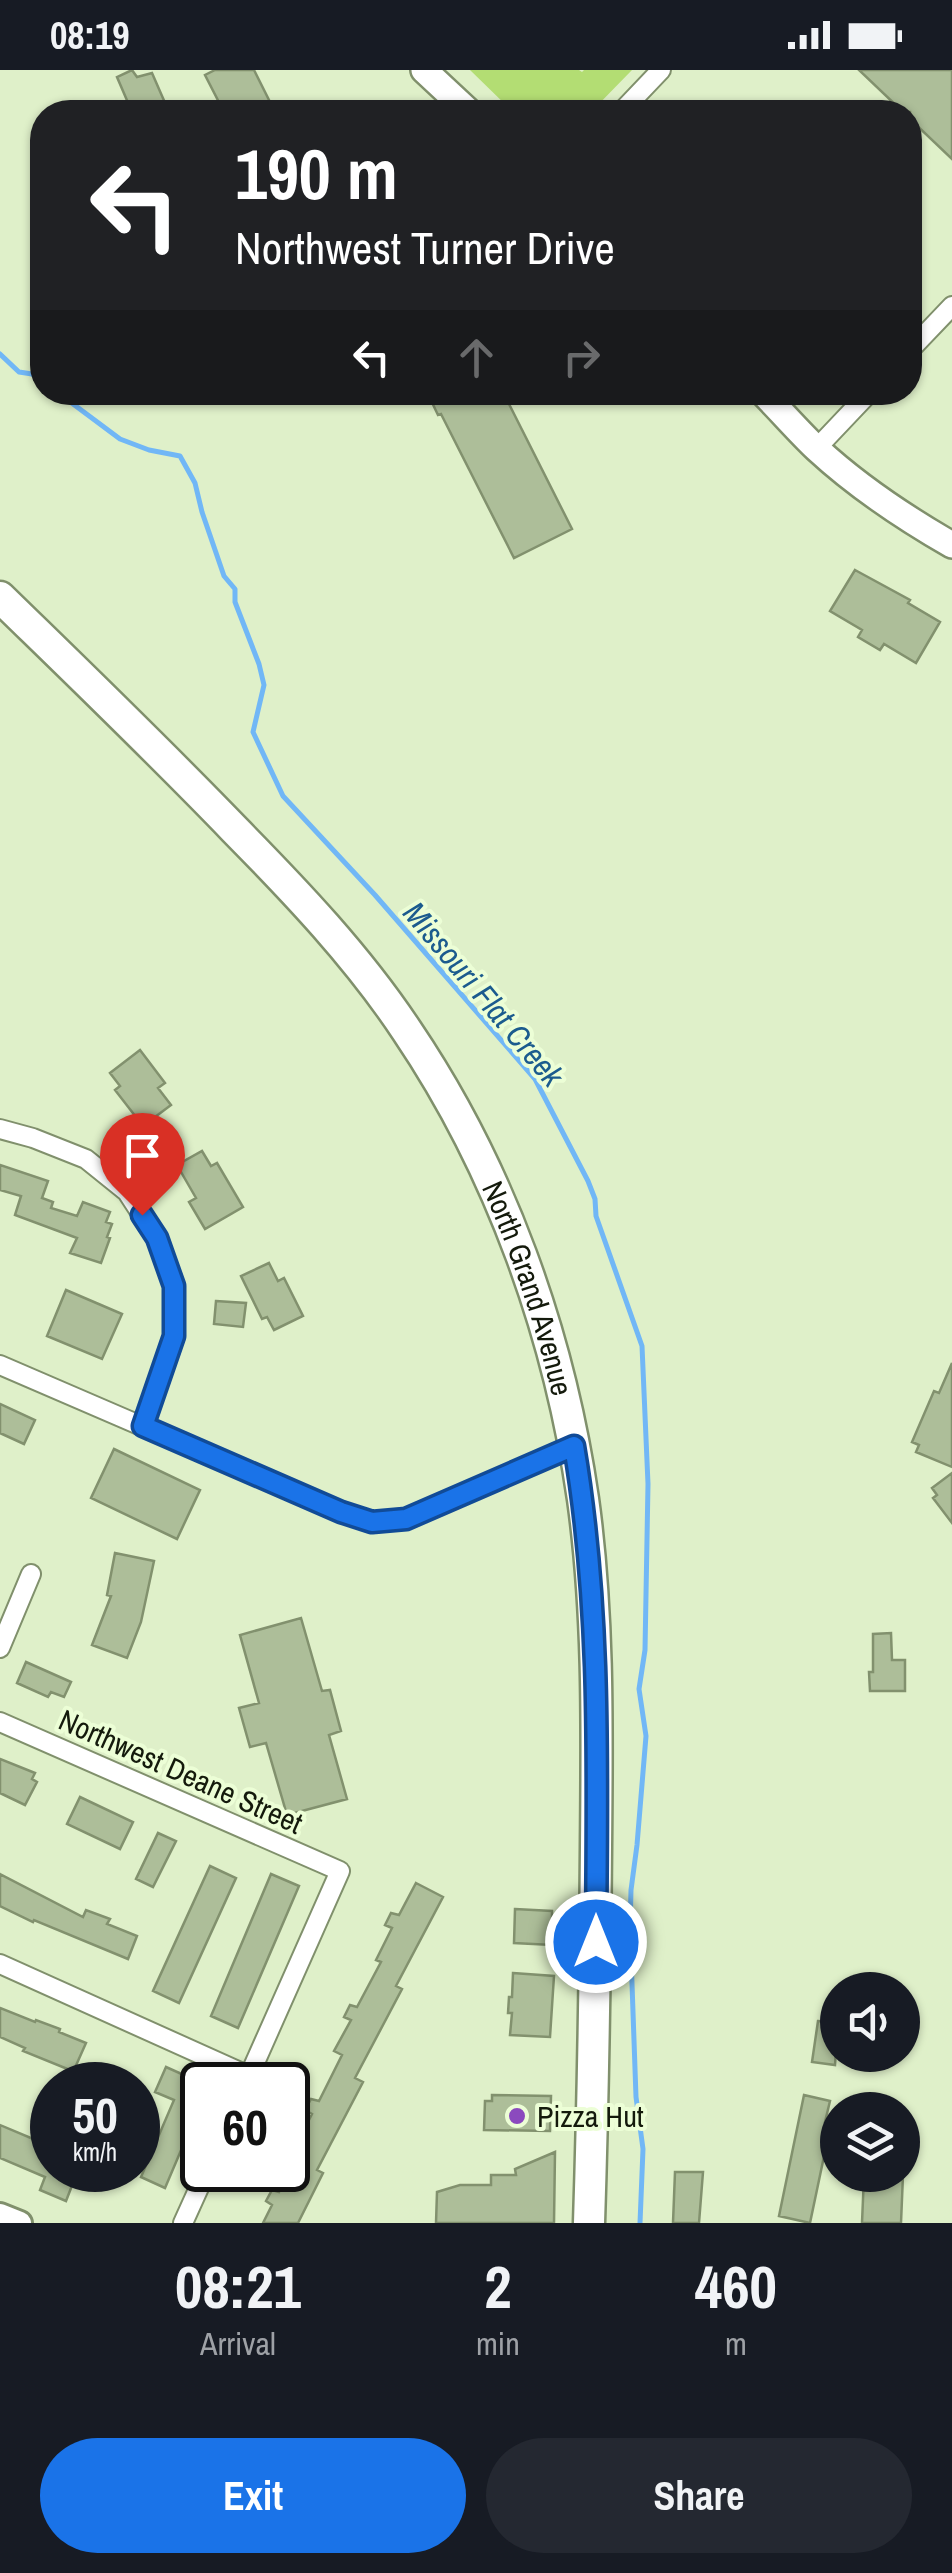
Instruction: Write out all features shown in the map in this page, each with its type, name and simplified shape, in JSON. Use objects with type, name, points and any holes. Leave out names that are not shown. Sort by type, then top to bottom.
[{"type":"main road","points":[[424,70],[456,100]]},
{"type":"main road","points":[[774,405],[816,449],[914,523],[952,545]]},
{"type":"main road","name":"North Grand Avenue","points":[[0,597],[276,872],[348,952],[407,1031],[461,1122],[514,1235],[544,1320],[574,1446],[583,1502],[596,1671],[589,2223]]},
{"type":"street","points":[[632,100],[661,70]]},
{"type":"street","points":[[922,337],[952,306]]},
{"type":"street","points":[[816,449],[858,405]]},
{"type":"street","points":[[0,1129],[86,1159],[126,1192],[157,1238],[174,1286],[174,1336],[143,1426]]},
{"type":"street","points":[[0,1365],[372,1522],[406,1519],[574,1446]]},
{"type":"street","points":[[0,1648],[31,1574]]},
{"type":"street","name":"Northwest Deane Street","points":[[0,1722],[340,1871],[255,2062]]},
{"type":"street","points":[[0,1964],[209,2062]]},
{"type":"street","points":[[183,2223],[197,2192]]},
{"type":"street","points":[[0,2214],[20,2223]]},
{"type":"green space","points":[[470,70],[632,70],[603,100],[501,100]]},
{"type":"building","points":[[132,70],[137,77],[152,73],[164,100],[127,100],[117,77]]},
{"type":"building","points":[[215,70],[254,70],[269,100],[218,100],[205,75]]},
{"type":"building","points":[[859,70],[952,70],[952,159],[922,130],[922,100],[890,100]]},
{"type":"building","points":[[433,405],[510,405],[572,529],[514,558],[441,414]]},
{"type":"building","points":[[855,570],[910,600],[908,603],[940,622],[916,663],[884,644],[880,650],[858,637],[862,630],[830,611]]},
{"type":"building","points":[[140,1050],[165,1083],[158,1088],[171,1105],[143,1126],[115,1090],[120,1086],[110,1073]]},
{"type":"building","points":[[202,1151],[211,1166],[217,1163],[243,1207],[205,1229],[189,1202],[196,1198],[177,1165]]},
{"type":"building","points":[[0,1165],[48,1181],[42,1198],[53,1202],[51,1208],[77,1216],[83,1202],[110,1212],[106,1222],[112,1224],[107,1237],[110,1238],[101,1263],[70,1253],[77,1238],[15,1215],[21,1196],[0,1190]]},
{"type":"building","points":[[269,1263],[278,1281],[284,1278],[303,1316],[274,1330],[267,1317],[262,1319],[241,1276]]},
{"type":"building","points":[[66,1290],[122,1314],[102,1359],[47,1336]]},
{"type":"building","points":[[216,1301],[246,1303],[243,1327],[214,1324]]},
{"type":"building","points":[[952,1363],[952,1467],[916,1452],[919,1445],[912,1442],[934,1391],[939,1393]]},
{"type":"building","points":[[0,1404],[35,1420],[24,1444],[0,1433]]},
{"type":"building","points":[[114,1449],[200,1490],[177,1539],[91,1498]]},
{"type":"building","points":[[952,1473],[952,1523],[933,1498],[937,1495],[932,1488]]},
{"type":"building","points":[[115,1553],[154,1561],[141,1622],[127,1658],[92,1645],[111,1596],[107,1595]]},
{"type":"building","points":[[301,1618],[322,1691],[330,1690],[341,1731],[329,1735],[347,1799],[287,1815],[266,1743],[250,1747],[239,1708],[259,1703],[240,1635]]},
{"type":"building","points":[[891,1633],[892,1660],[905,1660],[905,1691],[870,1691],[873,1634]]},
{"type":"building","points":[[26,1662],[71,1682],[64,1697],[51,1692],[48,1697],[17,1683]]},
{"type":"building","points":[[0,1759],[35,1773],[32,1779],[37,1782],[25,1805],[0,1793]]},
{"type":"building","points":[[80,1797],[133,1822],[120,1849],[67,1824]]},
{"type":"building","points":[[158,1833],[176,1841],[153,1887],[136,1879]]},
{"type":"building","points":[[210,1866],[236,1878],[179,2003],[153,1991]]},
{"type":"building","points":[[0,1874],[83,1917],[86,1910],[137,1936],[128,1959],[0,1906]]},
{"type":"building","points":[[271,1874],[299,1886],[238,2028],[211,2016]]},
{"type":"building","points":[[416,1883],[443,1897],[396,1986],[402,1989],[355,2078],[363,2082],[317,2170],[323,2173],[298,2223],[263,2223],[272,2205],[266,2201],[271,2192],[310,2192],[310,2101],[319,2101],[342,2055],[334,2051],[351,2020],[344,2017],[350,2005],[357,2007],[381,1962],[376,1960],[392,1928],[385,1925],[391,1913],[399,1915]]},
{"type":"building","points":[[515,1909],[552,1911],[552,1945],[514,1943]]},
{"type":"building","points":[[513,1973],[554,1976],[550,2037],[510,2035],[512,2013],[508,2013]]},
{"type":"building","points":[[0,2008],[60,2029],[59,2032],[86,2043],[78,2062],[50,2062],[0,2037]]},
{"type":"building","points":[[818,2021],[820,2021],[820,2063],[812,2062]]},
{"type":"building","points":[[166,2067],[180,2073],[180,2153],[165,2188],[160,2186],[160,2133],[174,2100],[160,2094]]},
{"type":"building","name":"Pizza Hut","points":[[492,2095],[551,2096],[550,2131],[484,2130],[485,2101],[492,2101]]},
{"type":"building","points":[[804,2095],[820,2099],[820,2175],[810,2223],[779,2216]]},
{"type":"building","points":[[0,2125],[30,2138],[30,2171],[0,2158]]},
{"type":"building","points":[[555,2152],[554,2223],[436,2223],[437,2192],[460,2185],[491,2185],[491,2175],[516,2175],[515,2169]]},
{"type":"building","points":[[675,2172],[703,2172],[699,2223],[673,2223]]},
{"type":"building","points":[[45,2192],[69,2192],[66,2201]]},
{"type":"building","points":[[863,2192],[902,2192],[901,2223],[862,2223]]},
{"type":"waterway","name":"Missouri Flat Creek","points":[[0,354],[19,372],[30,374]]},
{"type":"waterway","name":"Missouri Flat Creek","points":[[74,405],[120,439],[180,456],[195,483],[224,576],[235,589],[235,602],[259,664],[264,685],[253,732],[283,796],[535,1079],[588,1181],[596,1216],[642,1346],[648,1484],[645,1650],[639,1689],[646,1736],[630,1927],[636,2097],[643,2149],[640,2223]]},
{"type":"place","name":"Pizza Hut","points":[[517,2116]]},
{"type":"route","points":[[142,1215],[157,1238],[174,1286],[174,1336],[143,1426],[372,1522],[406,1519],[574,1446],[586,1529],[596,1671],[596,1942]]}]
